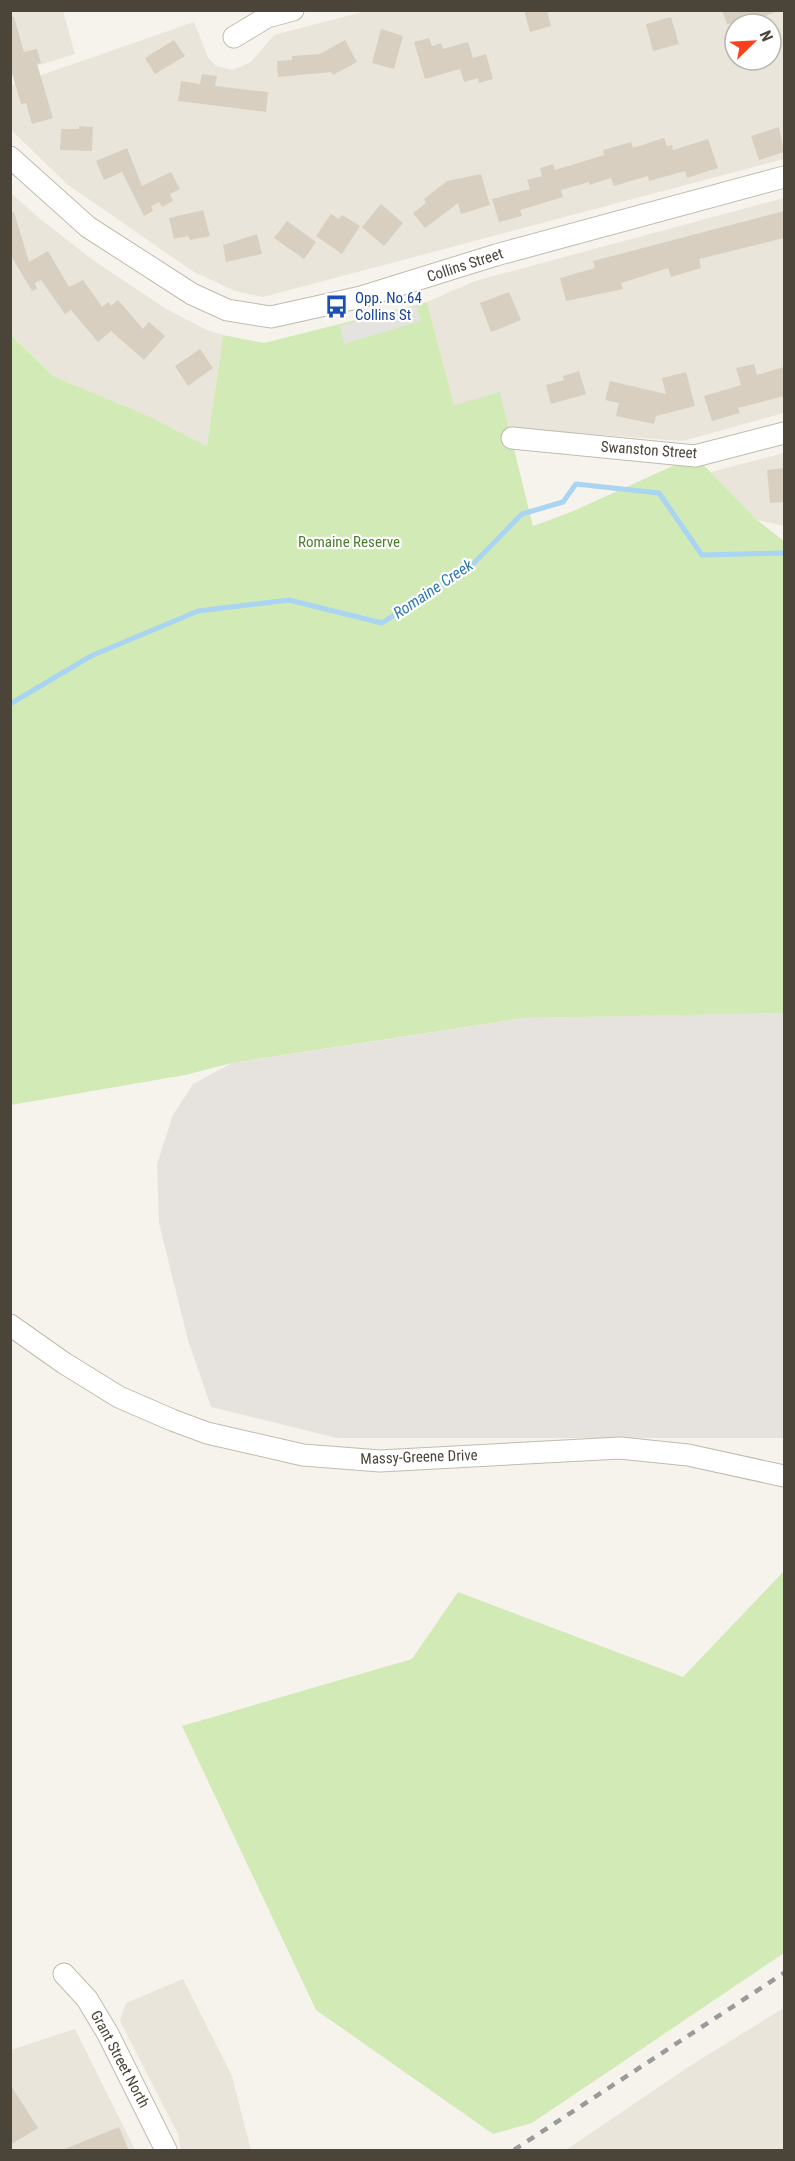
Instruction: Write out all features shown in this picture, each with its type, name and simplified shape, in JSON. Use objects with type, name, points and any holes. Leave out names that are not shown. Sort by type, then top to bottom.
[{"type":"street","points":[[234,37],[267,17],[293,10]]},
{"type":"street","name":"Collins Street","points":[[10,157],[88,227],[192,294],[227,310],[271,318],[361,297],[496,255],[784,177]]},
{"type":"street","name":"Swanston Street","points":[[512,438],[695,456],[784,433]]},
{"type":"street","name":"Massy-Greene Drive","points":[[10,1325],[64,1363],[119,1397],[207,1433],[303,1455],[380,1461],[620,1448],[688,1455],[784,1476]]},
{"type":"street","name":"Grant Street North","points":[[64,1974],[87,1999],[108,2034],[166,2151]]},
{"type":"shaded area","points":[[11,11],[63,11],[75,54],[11,74]]},
{"type":"shaded area","points":[[366,11],[784,11],[784,159],[263,297],[235,291],[194,272],[68,185],[11,130],[10,86],[194,22],[208,57],[216,66],[233,70],[251,62],[274,35]]},
{"type":"shaded area","points":[[10,192],[40,219],[93,260],[168,310],[207,330],[223,335],[207,446],[146,415],[53,376],[11,334]]},
{"type":"shaded area","points":[[784,198],[784,413],[683,441],[509,428],[500,393],[454,405],[427,302],[475,281]]},
{"type":"shaded area","points":[[416,305],[421,321],[344,344],[340,326]]},
{"type":"shaded area","points":[[784,453],[784,526],[757,520],[711,472]]},
{"type":"shaded area","points":[[784,1013],[784,1438],[337,1438],[211,1407],[188,1340],[159,1223],[157,1164],[173,1115],[193,1084],[232,1063],[526,1018]]},
{"type":"shaded area","points":[[183,1979],[232,2076],[251,2150],[181,2150],[178,2134],[120,2021],[126,2003]]},
{"type":"shaded area","points":[[784,2008],[784,2150],[566,2150],[688,2067]]},
{"type":"shaded area","points":[[75,2029],[135,2150],[11,2150],[11,2050]]},
{"type":"green space","name":"Romaine Reserve","points":[[427,302],[454,405],[500,392],[533,526],[571,512],[695,456],[757,520],[784,541],[784,1013],[525,1018],[232,1063],[185,1075],[11,1105],[10,334],[53,376],[146,415],[207,446],[223,335],[264,343]]},
{"type":"green space","points":[[784,1571],[784,1953],[532,2123],[493,2134],[316,2010],[182,1726],[412,1659],[458,1592],[683,1677]]},
{"type":"building","points":[[524,10],[547,10],[551,26],[530,32]]},
{"type":"building","points":[[722,10],[778,10],[776,12],[723,13]]},
{"type":"building","points":[[10,17],[14,17],[24,52],[37,49],[41,63],[37,64],[53,118],[32,124],[26,103],[21,104],[10,67]]},
{"type":"building","points":[[671,17],[679,44],[653,51],[646,24]]},
{"type":"building","points":[[381,29],[403,36],[394,69],[372,63]]},
{"type":"building","points":[[429,38],[432,46],[441,43],[443,49],[468,42],[473,58],[486,54],[493,79],[479,83],[478,78],[464,82],[460,69],[425,79],[414,42]]},
{"type":"building","points":[[174,40],[185,56],[155,74],[145,58]]},
{"type":"building","points":[[345,40],[357,62],[333,75],[331,72],[278,77],[277,61],[292,60],[292,56],[320,54]]},
{"type":"building","points":[[202,74],[217,76],[215,86],[268,92],[266,112],[178,101],[181,81],[200,84]]},
{"type":"building","points":[[79,126],[93,127],[92,151],[60,150],[61,129],[79,129]]},
{"type":"building","points":[[779,127],[784,152],[759,160],[751,136]]},
{"type":"building","points":[[664,138],[667,146],[672,145],[673,150],[708,139],[718,168],[687,178],[685,171],[649,181],[648,176],[614,186],[611,178],[589,185],[589,182],[561,190],[563,197],[520,210],[522,216],[499,222],[492,199],[530,189],[527,180],[542,176],[540,168],[553,164],[555,170],[604,155],[603,150],[631,142],[633,148]]},
{"type":"building","points":[[127,148],[142,186],[171,172],[180,189],[170,194],[173,201],[162,207],[159,202],[151,206],[153,211],[144,216],[122,172],[104,180],[96,161]]},
{"type":"building","points":[[481,174],[490,205],[461,214],[458,203],[425,228],[413,213],[426,203],[424,199],[447,181]]},
{"type":"building","points":[[381,204],[403,223],[384,246],[362,227]]},
{"type":"building","points":[[203,210],[210,236],[190,240],[188,236],[174,239],[169,218]]},
{"type":"building","points":[[784,211],[784,238],[699,259],[701,268],[671,277],[668,268],[621,283],[623,289],[566,301],[560,278],[595,268],[593,261]]},
{"type":"building","points":[[14,212],[29,262],[48,251],[69,287],[83,280],[102,307],[108,302],[111,306],[118,300],[143,329],[149,322],[165,336],[144,360],[111,331],[98,342],[71,310],[65,314],[41,280],[35,283],[37,289],[32,291],[10,254],[10,213]]},
{"type":"building","points":[[331,214],[339,219],[342,215],[360,226],[342,254],[316,236]]},
{"type":"building","points":[[287,221],[316,242],[304,259],[274,238]]},
{"type":"building","points":[[257,234],[262,254],[226,262],[223,245]]},
{"type":"building","points":[[509,292],[521,320],[491,332],[480,303]]},
{"type":"building","points":[[200,349],[213,368],[188,386],[175,366]]},
{"type":"building","points":[[754,364],[757,375],[784,367],[784,396],[738,408],[740,413],[712,421],[704,396],[741,385],[736,368]]},
{"type":"building","points":[[579,371],[586,394],[551,404],[546,385],[564,380],[563,376]]},
{"type":"building","points":[[686,372],[695,406],[656,416],[654,424],[616,416],[619,403],[605,400],[610,381],[666,394],[662,378]]},
{"type":"building","points":[[784,468],[784,502],[770,503],[767,470]]},
{"type":"building","points":[[10,2084],[38,2128],[10,2145]]},
{"type":"building","points":[[119,2127],[129,2151],[62,2151],[62,2150]]},
{"type":"waterway","name":"Romaine Creek","points":[[10,704],[91,656],[198,611],[289,600],[382,623],[473,564],[522,514],[563,502],[576,484],[659,493],[702,555],[784,553]]},
{"type":"railway","points":[[514,2150],[784,1973]]},
{"type":"place","name":"Opp. No.64 Collins St","points":[[337,307]]}]
